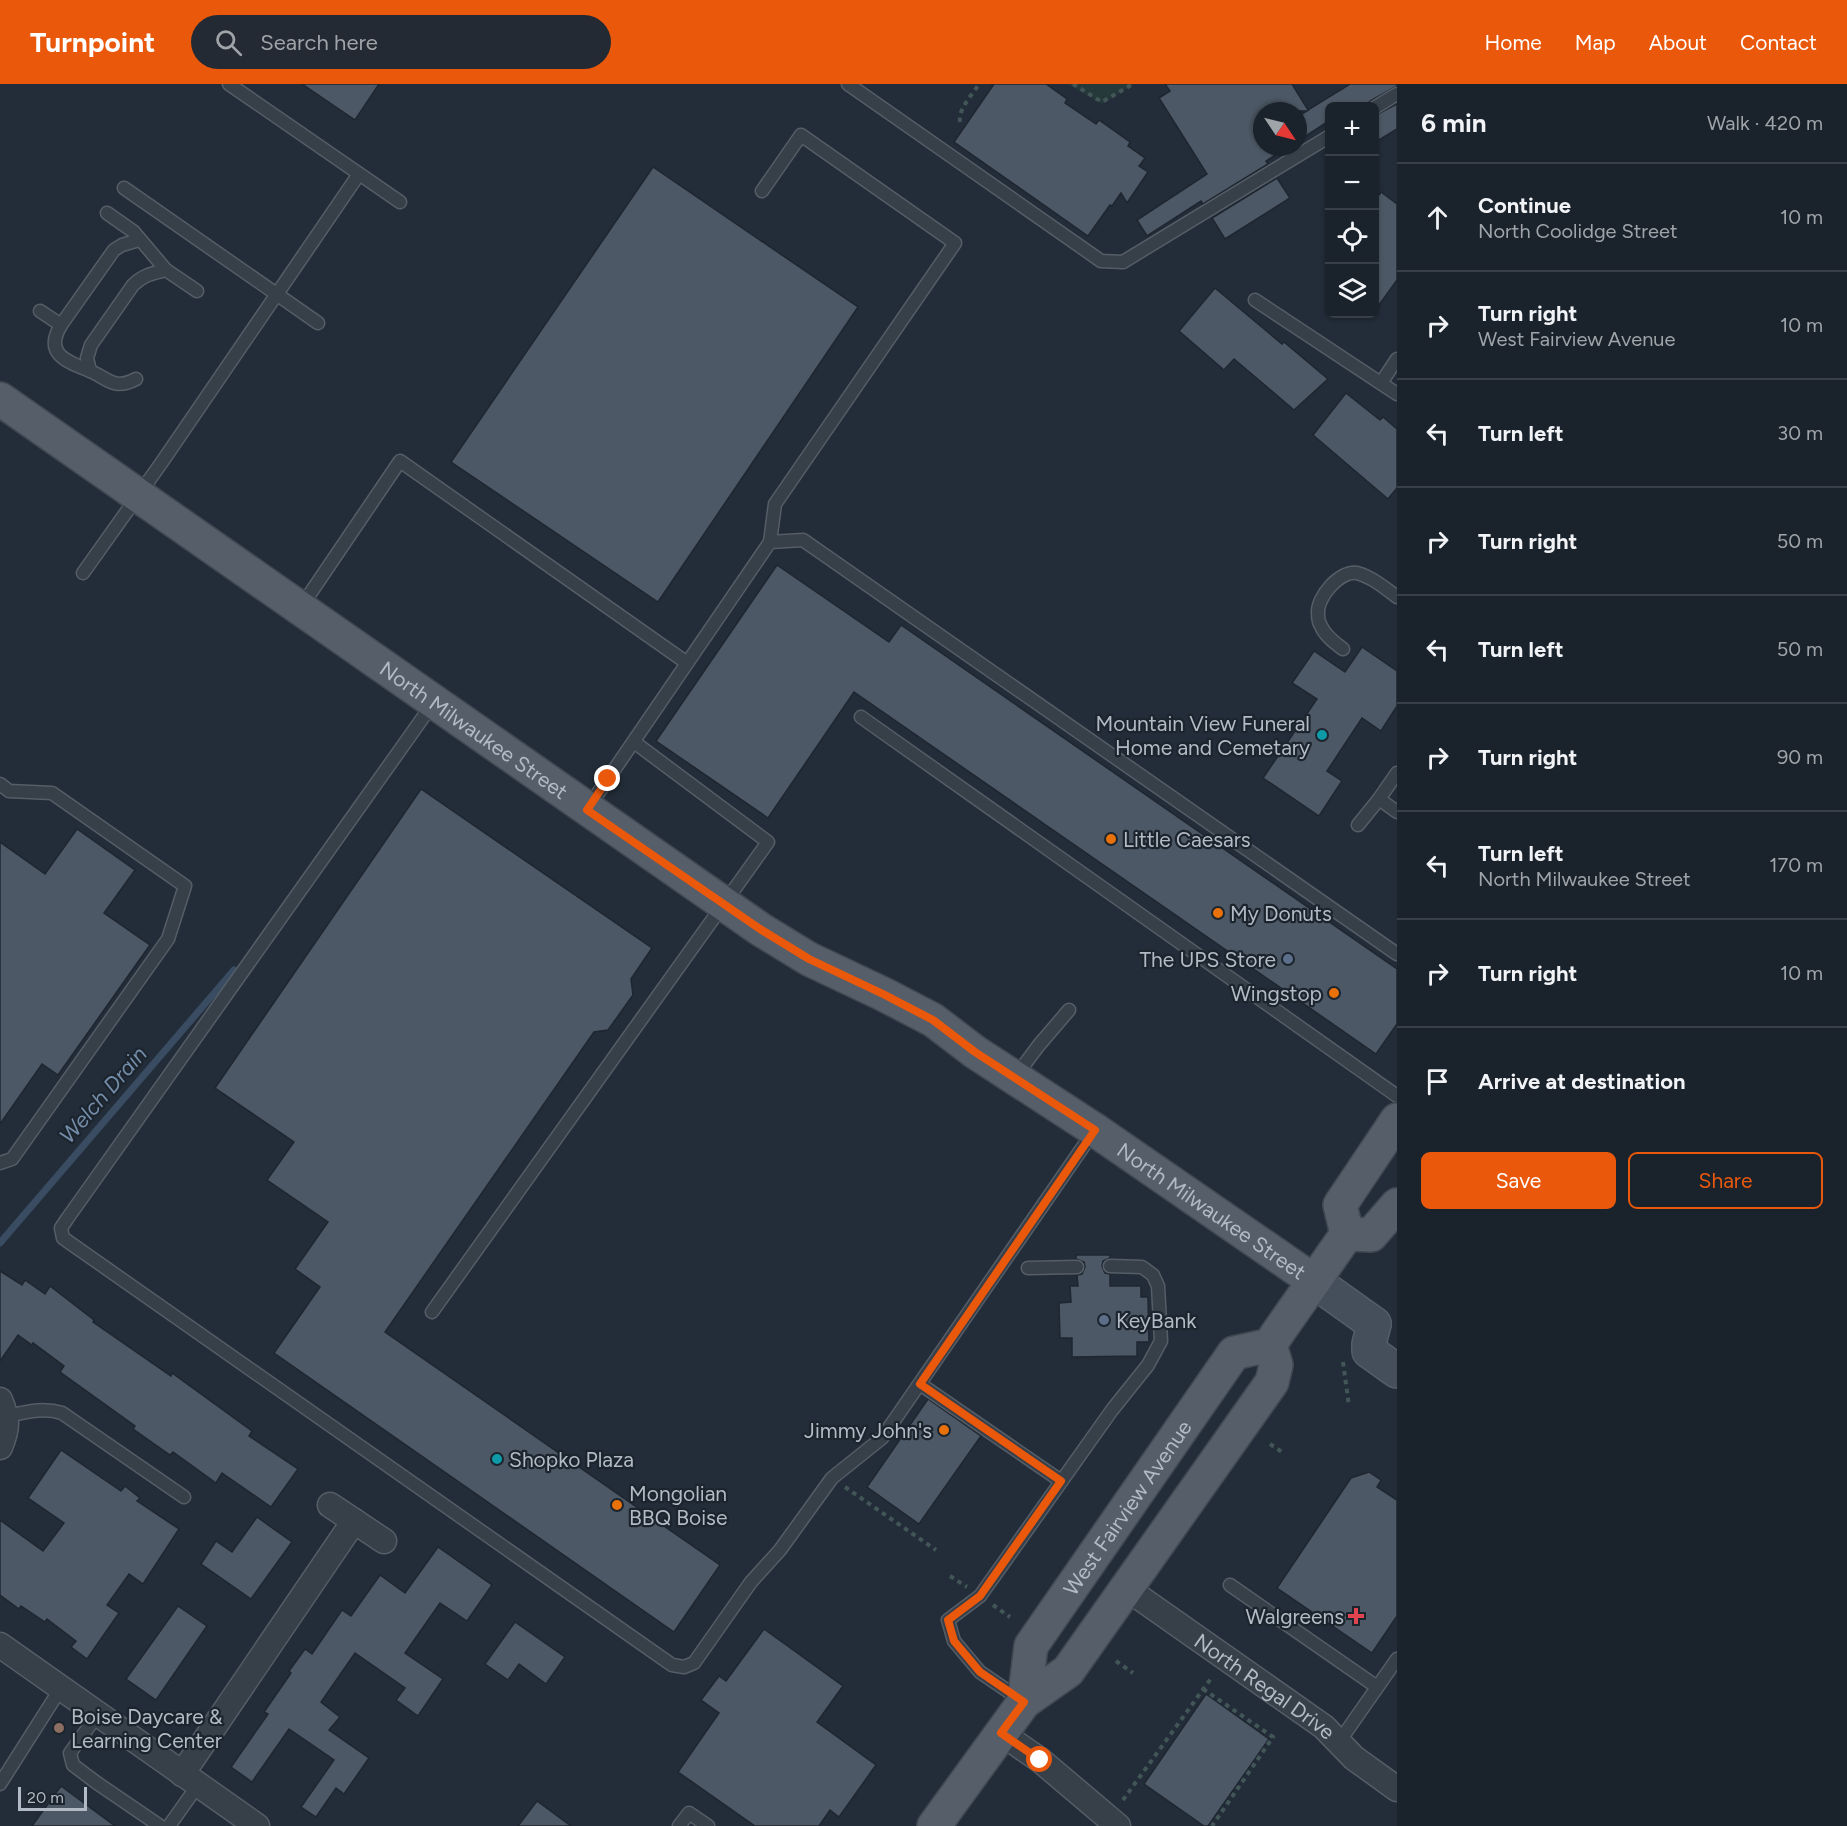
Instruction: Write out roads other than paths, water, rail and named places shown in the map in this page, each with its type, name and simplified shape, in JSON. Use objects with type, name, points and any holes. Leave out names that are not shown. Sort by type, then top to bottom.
[{"type":"main road","name":"North Milwaukee Street","points":[[0,399],[760,929],[809,959],[933,1020],[1014,1078],[1095,1130],[1314,1281],[1385,1324],[1369,1344],[1369,1351],[1397,1371]]},
{"type":"main road","points":[[1270,1345],[1347,1234],[1340,1205],[1397,1120]]},
{"type":"main road","points":[[1347,1234],[1371,1235],[1397,1205]]},
{"type":"main road","name":"West Fairview Avenue","points":[[934,1826],[1024,1702],[1068,1671],[1272,1382],[1276,1365],[1270,1345],[1234,1353],[1031,1646],[1024,1702]]},
{"type":"street","points":[[0,1447],[4,1436],[4,1408]]},
{"type":"street","points":[[330,1505],[384,1540]]},
{"type":"street","points":[[190,1779],[354,1521]]},
{"type":"street","name":"North Regal Drive","points":[[1126,1588],[1324,1727],[1354,1758],[1397,1789]]},
{"type":"street","points":[[0,1646],[257,1826]]},
{"type":"street","points":[[1001,1733],[1040,1760],[1118,1826]]},
{"type":"lane","points":[[229,84],[400,202]]},
{"type":"lane","points":[[848,84],[1101,261],[1123,262],[1325,138]]},
{"type":"lane","points":[[1379,105],[1397,94]]},
{"type":"lane","points":[[587,810],[770,542],[774,504],[955,243],[801,135],[762,191]]},
{"type":"lane","points":[[83,573],[359,174]]},
{"type":"lane","points":[[124,188],[318,323]]},
{"type":"lane","points":[[107,213],[134,232],[166,270],[197,291]]},
{"type":"lane","points":[[135,379],[126,384],[112,384],[90,371],[74,366],[58,354],[53,344],[55,334],[61,324],[114,250],[139,240]]},
{"type":"lane","points":[[90,371],[87,358],[91,345],[133,285],[149,274],[166,270]]},
{"type":"lane","points":[[1255,300],[1397,394]]},
{"type":"lane","points":[[40,311],[61,324]]},
{"type":"lane","points":[[1381,383],[1397,359]]},
{"type":"lane","points":[[300,609],[400,461],[687,663]]},
{"type":"lane","points":[[770,542],[803,540],[1397,954]]},
{"type":"lane","points":[[1343,649],[1330,639],[1321,627],[1317,612],[1328,588],[1341,577],[1354,572],[1370,578],[1397,597]]},
{"type":"lane","points":[[434,702],[67,1219],[61,1228],[63,1238],[672,1665],[684,1667],[694,1663],[751,1582],[780,1551],[832,1478],[882,1438],[1095,1130]]},
{"type":"lane","points":[[861,717],[1397,1096]]},
{"type":"lane","points":[[432,1312],[768,842],[634,742]]},
{"type":"lane","points":[[1358,825],[1397,773]]},
{"type":"lane","points":[[0,784],[9,791],[52,793],[186,886],[168,939],[12,1159],[0,1163]]},
{"type":"lane","points":[[1379,799],[1397,812]]},
{"type":"lane","points":[[1014,1078],[1069,1010]]},
{"type":"lane","points":[[1024,1702],[980,1672],[954,1641],[948,1620],[980,1596],[1112,1410],[1148,1365],[1161,1341],[1158,1286],[1153,1275],[1142,1268],[1110,1266]]},
{"type":"lane","points":[[1028,1268],[1077,1267]]},
{"type":"lane","points":[[920,1384],[1061,1481]]},
{"type":"lane","points":[[4,1408],[50,1409],[62,1413],[184,1497]]},
{"type":"lane","points":[[1230,1585],[1377,1688]]},
{"type":"lane","points":[[1339,1742],[1397,1659]]},
{"type":"lane","points":[[0,1784],[61,1688]]},
{"type":"lane","points":[[98,1714],[70,1753],[73,1765],[160,1826]]},
{"type":"lane","points":[[170,1826],[190,1779]]},
{"type":"lane","points":[[680,1826],[688,1813],[708,1826]]},
{"type":"waterway","name":"Welch Drain","points":[[0,1243],[234,970]]},
{"type":"place","name":"Mountain View Funeral Home and Cemetary","points":[[1322,735]]},
{"type":"place","name":"Little Caesars","points":[[1111,839]]},
{"type":"place","name":"My Donuts","points":[[1218,913]]},
{"type":"place","name":"The UPS Store","points":[[1288,959]]},
{"type":"place","name":"Wingstop","points":[[1334,993]]},
{"type":"place","name":"KeyBank","points":[[1104,1320]]},
{"type":"place","name":"Jimmy John's","points":[[944,1430]]},
{"type":"place","name":"Shopko Plaza","points":[[497,1459]]},
{"type":"place","name":"Mongolian BBQ Boise","points":[[617,1505]]},
{"type":"place","name":"Walgreens","points":[[1356,1616]]},
{"type":"place","name":"Boise Daycare & Learning Center","points":[[59,1728]]}]
